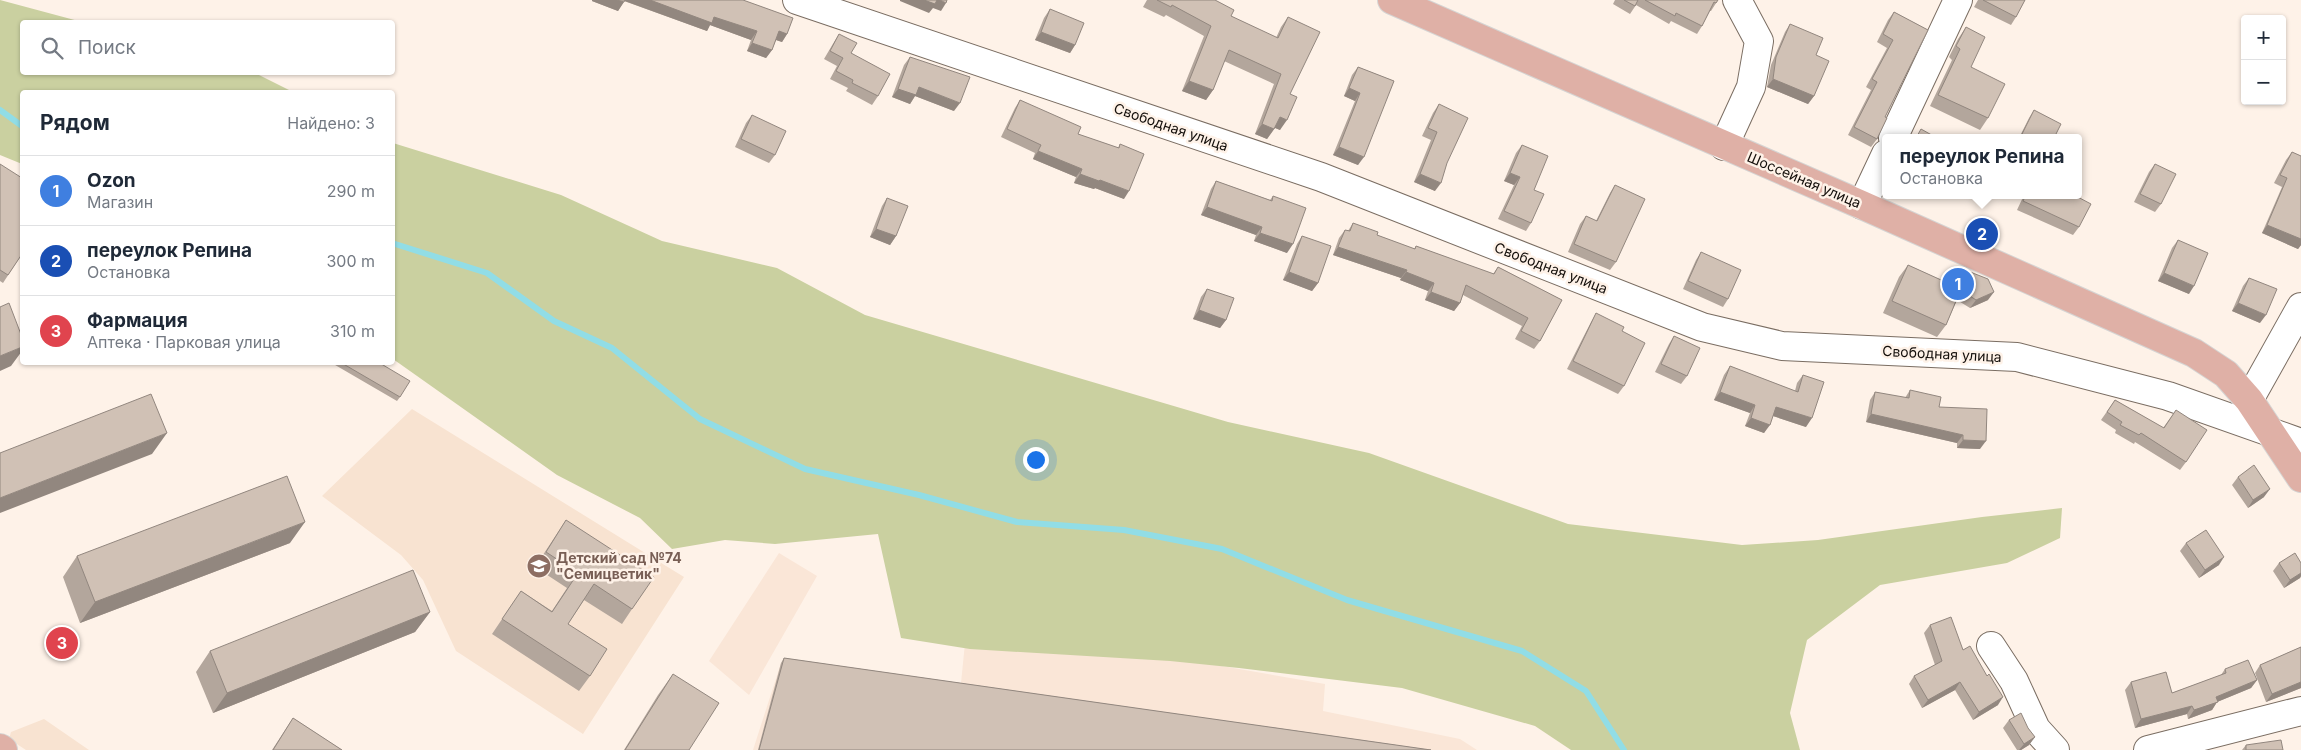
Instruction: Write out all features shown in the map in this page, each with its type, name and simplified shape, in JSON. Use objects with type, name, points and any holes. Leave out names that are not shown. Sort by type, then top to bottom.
[{"type":"main road","name":"Шоссейная улица","points":[[1392,0],[1724,146],[1862,204],[2194,352],[2226,374],[2249,400],[2270,431]]},
{"type":"main road","points":[[2270,431],[2301,478]]},
{"type":"street","name":"Свободная улица","points":[[797,0],[1321,178],[1702,327],[1782,346],[2017,357],[2168,396],[2270,431]]},
{"type":"street","points":[[1724,146],[1751,87],[1759,41],[1737,0]]},
{"type":"street","points":[[1895,134],[1958,0]]},
{"type":"street","points":[[1862,204],[1882,162]]},
{"type":"street","points":[[2249,400],[2301,307]]},
{"type":"street","points":[[2270,431],[2301,443]]},
{"type":"street","points":[[1991,646],[2014,681],[2036,729],[2056,750]]},
{"type":"street","points":[[2148,750],[2301,711]]},
{"type":"shaded area","name":"Детский сад №74 \"Семицветик\"","points":[[412,409],[684,577],[583,734],[456,651],[423,580],[401,555],[322,496]]},
{"type":"shaded area","points":[[779,553],[817,576],[749,695],[709,661]]},
{"type":"shaded area","points":[[965,643],[1159,655],[1325,684],[1323,711],[1460,739],[1477,750],[753,750],[781,663],[961,683]]},
{"type":"shaded area","points":[[44,719],[89,750],[26,750],[9,739],[11,732]]},
{"type":"green space","points":[[0,0],[75,20],[20,20],[20,75],[259,75],[289,90],[20,90],[20,163],[0,155]]},
{"type":"green space","points":[[395,144],[561,195],[662,241],[777,268],[865,315],[1228,422],[1369,453],[1568,524],[1742,545],[1818,540],[2062,508],[2060,538],[2007,563],[1880,585],[1807,640],[1790,713],[1800,750],[1571,750],[1535,726],[1402,688],[1170,661],[970,649],[901,638],[878,534],[775,544],[725,540],[672,549],[640,518],[557,475],[395,360]]},
{"type":"building","points":[[650,0],[743,0],[793,18],[787,34],[779,31],[772,50],[752,43],[757,31],[714,17],[712,23]]},
{"type":"building","points":[[924,0],[937,0],[935,4]]},
{"type":"building","points":[[1157,0],[1215,0],[1234,10],[1231,16],[1278,38],[1288,17],[1320,32],[1290,94],[1297,97],[1287,120],[1280,117],[1274,129],[1262,124],[1281,74],[1229,50],[1213,90],[1189,81],[1211,26],[1172,5],[1171,7]]},
{"type":"building","points":[[1624,0],[1638,0],[1635,6]]},
{"type":"building","points":[[1645,0],[1718,0],[1716,3],[1714,2],[1702,26],[1676,13],[1675,16]]},
{"type":"building","points":[[1983,0],[2025,0],[2016,17]]},
{"type":"building","points":[[1050,9],[1084,23],[1075,45],[1041,32]]},
{"type":"building","points":[[1894,12],[1928,30],[1885,117],[1887,118],[1877,139],[1854,127],[1877,82],[1872,79],[1893,40],[1883,34]]},
{"type":"building","points":[[1790,24],[1823,38],[1816,55],[1829,61],[1814,96],[1773,79],[1776,57]]},
{"type":"building","points":[[1966,27],[1985,37],[1971,67],[2005,84],[1988,118],[1938,95],[1960,49],[1956,46]]},
{"type":"building","points":[[839,34],[857,43],[851,53],[890,74],[878,96],[852,83],[853,80],[836,71],[843,58],[830,51]]},
{"type":"building","points":[[910,57],[970,77],[960,103],[919,87],[916,95],[898,89]]},
{"type":"building","points":[[1358,67],[1394,81],[1364,157],[1339,147],[1360,93],[1349,88]]},
{"type":"building","points":[[1020,100],[1081,127],[1078,134],[1119,148],[1120,144],[1144,154],[1129,191],[1080,174],[1082,169],[1038,151],[1041,145],[1007,129]]},
{"type":"building","points":[[1439,104],[1468,118],[1447,163],[1441,183],[1420,174],[1437,132],[1428,128]]},
{"type":"building","points":[[2034,110],[2061,124],[2056,134],[2022,134]]},
{"type":"building","points":[[752,115],[786,131],[775,155],[741,139]]},
{"type":"building","points":[[1921,129],[1930,134],[1918,134]]},
{"type":"building","points":[[1522,145],[1548,156],[1534,190],[1544,194],[1531,223],[1504,211],[1520,177],[1510,173]]},
{"type":"building","points":[[2292,152],[2301,156],[2301,239],[2267,225],[2287,178],[2280,175]]},
{"type":"building","points":[[0,164],[20,177],[20,257],[8,275],[0,270]]},
{"type":"building","points":[[2155,164],[2176,174],[2161,204],[2140,194]]},
{"type":"building","points":[[1216,181],[1272,201],[1273,196],[1306,208],[1293,244],[1260,233],[1262,227],[1207,207]]},
{"type":"building","points":[[1615,185],[1645,199],[1616,262],[1574,244],[1586,216],[1597,221]]},
{"type":"building","points":[[887,198],[908,206],[896,236],[876,229]]},
{"type":"building","points":[[2024,199],[2082,199],[2091,204],[2079,227],[2023,201]]},
{"type":"building","points":[[1353,223],[1378,232],[1377,235],[1415,249],[1416,246],[1494,274],[1498,267],[1562,300],[1540,341],[1521,331],[1528,318],[1466,285],[1460,303],[1431,292],[1434,283],[1406,272],[1407,270],[1338,247],[1345,230],[1350,231]]},
{"type":"building","points":[[1302,236],[1331,246],[1318,283],[1289,272]]},
{"type":"building","points":[[2178,240],[2208,253],[2194,286],[2164,273]]},
{"type":"building","points":[[1701,252],[1741,270],[1728,299],[1688,281]]},
{"type":"building","points":[[1908,265],[1961,289],[1946,325],[1892,301]]},
{"type":"building","points":[[1960,268],[1988,279],[1994,292],[1976,300],[1951,284]]},
{"type":"building","points":[[2249,278],[2277,289],[2266,315],[2238,303]]},
{"type":"building","points":[[1207,289],[1234,298],[1226,320],[1199,310]]},
{"type":"building","points":[[9,303],[20,332],[20,348],[0,356],[0,307]]},
{"type":"building","points":[[1596,313],[1624,327],[1622,331],[1645,343],[1624,386],[1573,361]]},
{"type":"building","points":[[1674,336],[1700,348],[1687,376],[1661,364]]},
{"type":"building","points":[[345,365],[383,365],[410,381],[400,397]]},
{"type":"building","points":[[1730,366],[1798,392],[1803,375],[1824,382],[1812,418],[1776,407],[1770,425],[1751,418],[1755,405],[1720,392]]},
{"type":"building","points":[[1910,390],[1941,397],[1939,407],[1987,409],[1986,441],[1963,440],[1963,435],[1871,414],[1875,392],[1909,398]]},
{"type":"building","points":[[151,394],[167,433],[0,498],[0,453]]},
{"type":"building","points":[[2115,400],[2164,428],[2176,410],[2207,430],[2186,462],[2141,433],[2139,435],[2120,425],[2122,422],[2107,412]]},
{"type":"building","points":[[2254,465],[2270,489],[2253,500],[2238,477]]},
{"type":"building","points":[[287,476],[305,522],[95,602],[77,556]]},
{"type":"building","points":[[566,520],[654,577],[632,609],[594,584],[568,624],[607,649],[590,676],[502,619],[521,591],[552,612],[578,573],[546,552]]},
{"type":"building","points":[[2206,530],[2224,557],[2205,570],[2186,543]]},
{"type":"building","points":[[2295,553],[2301,563],[2301,573],[2290,580],[2279,563]]},
{"type":"building","points":[[413,570],[430,612],[227,693],[210,651]]},
{"type":"building","points":[[1951,617],[1963,650],[1970,646],[1987,676],[1989,674],[2003,697],[1979,712],[1960,682],[1928,700],[1914,676],[1942,661],[1930,625]]},
{"type":"building","points":[[2301,647],[2301,682],[2272,694],[2260,665]]},
{"type":"building","points":[[784,658],[1431,750],[759,750]]},
{"type":"building","points":[[2248,660],[2257,680],[2216,697],[2218,702],[2194,710],[2192,706],[2141,719],[2131,682],[2166,672],[2172,693],[2226,673],[2225,669]]},
{"type":"building","points":[[673,674],[719,703],[689,750],[625,750]]},
{"type":"building","points":[[2021,713],[2028,728],[2035,737],[2024,744],[2009,720]]},
{"type":"building","points":[[293,718],[342,750],[273,750]]},
{"type":"building","points":[[2281,740],[2283,750],[2246,750],[2246,745]]},
{"type":"waterway","points":[[0,110],[20,125]]},
{"type":"waterway","points":[[395,244],[487,273],[554,321],[612,348],[700,419],[805,469],[919,495],[1017,522],[1124,530],[1222,549],[1347,600],[1522,651],[1586,691],[1624,750]]},
{"type":"place","name":"переулок Репина","points":[[1982,234]]},
{"type":"place","name":"Ozon","points":[[1958,284]]},
{"type":"place","name":"Детский сад №74 \"Семицветик\"","points":[[539,566]]},
{"type":"place","name":"Фармация","points":[[62,643]]}]
